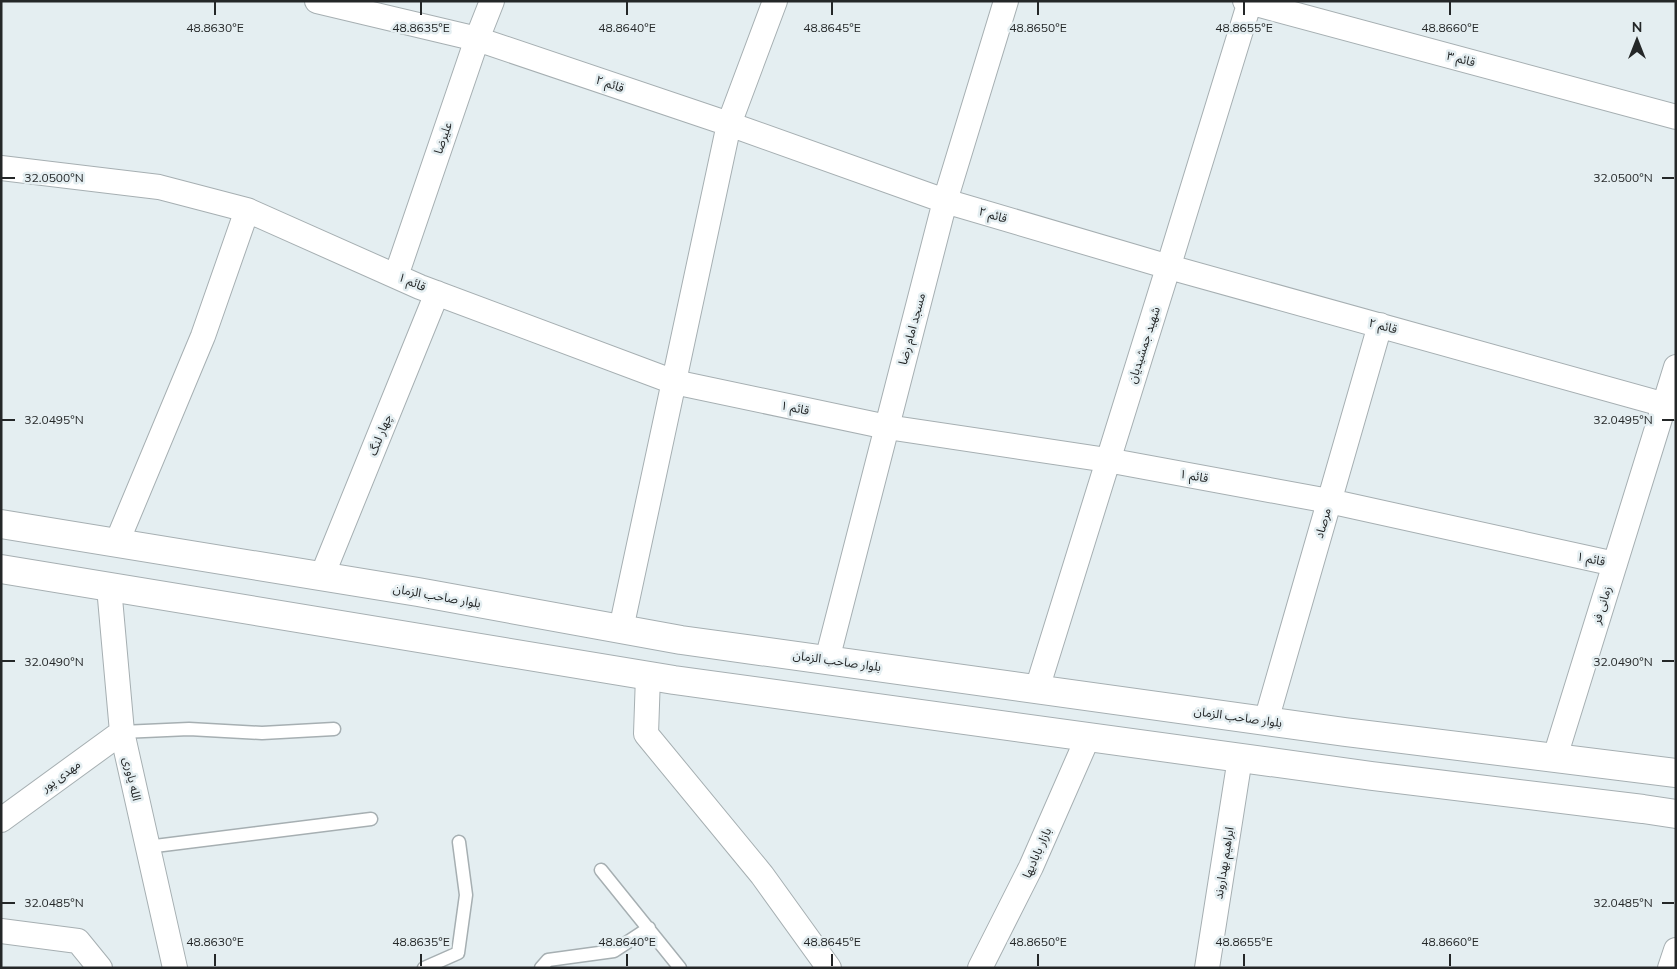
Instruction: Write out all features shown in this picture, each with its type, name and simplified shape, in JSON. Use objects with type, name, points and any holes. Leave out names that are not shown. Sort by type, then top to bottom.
[{"type":"main road","name":"بلوار صاحب الزمان","points":[[1,524],[322,576],[681,640],[1266,721],[1676,773]]},
{"type":"main road","points":[[1,569],[648,676],[1372,776],[1676,814]]},
{"type":"main road","points":[[1088,737],[1095,697]]},
{"type":"street","name":"قائم ۲","points":[[318,1],[477,39],[729,124],[945,201],[1169,267],[1670,406]]},
{"type":"street","name":"علیرضا","points":[[396,276],[477,39],[492,1]]},
{"type":"street","points":[[621,629],[729,124],[776,1]]},
{"type":"street","name":"مسجد امام رضا","points":[[827,660],[945,201],[1006,1]]},
{"type":"street","name":"قائم ۳","points":[[1248,2],[1676,117]]},
{"type":"street","name":"شهید جمشیدیان","points":[[1037,689],[1107,460],[1169,267],[1248,2]]},
{"type":"street","name":"قائم ۱","points":[[1,168],[159,187],[247,210],[437,293],[674,382],[887,427],[1107,460],[1329,501],[1615,564]]},
{"type":"street","points":[[117,542],[203,336],[247,210]]},
{"type":"street","name":"چهار لنگ","points":[[322,576],[437,293]]},
{"type":"street","name":"مرصاد","points":[[1266,721],[1380,326]]},
{"type":"street","name":"زمانی فر","points":[[1555,757],[1615,564],[1670,406],[1676,367]]},
{"type":"street","name":"الله یاوری","points":[[109,587],[122,732],[175,968]]},
{"type":"street","points":[[648,676],[646,734],[762,875],[829,968]]},
{"type":"street","name":"مهدی پور","points":[[1,820],[122,732]]},
{"type":"street","name":"بازار بابادیها","points":[[985,966],[1088,737]]},
{"type":"street","name":"ابراهیم بهداروند","points":[[1207,968],[1240,758]]},
{"type":"street","points":[[1,931],[78,940],[100,968]]},
{"type":"street","points":[[1670,968],[1676,950]]},
{"type":"lane","points":[[122,732],[190,729],[262,733],[334,729]]},
{"type":"lane","points":[[147,847],[371,819]]},
{"type":"lane","points":[[424,968],[458,953],[466,895],[460,842]]},
{"type":"lane","points":[[601,870],[680,968]]},
{"type":"lane","points":[[541,968],[548,960],[614,951],[649,928]]},
{"type":"lane","points":[[438,961],[451,968]]}]
